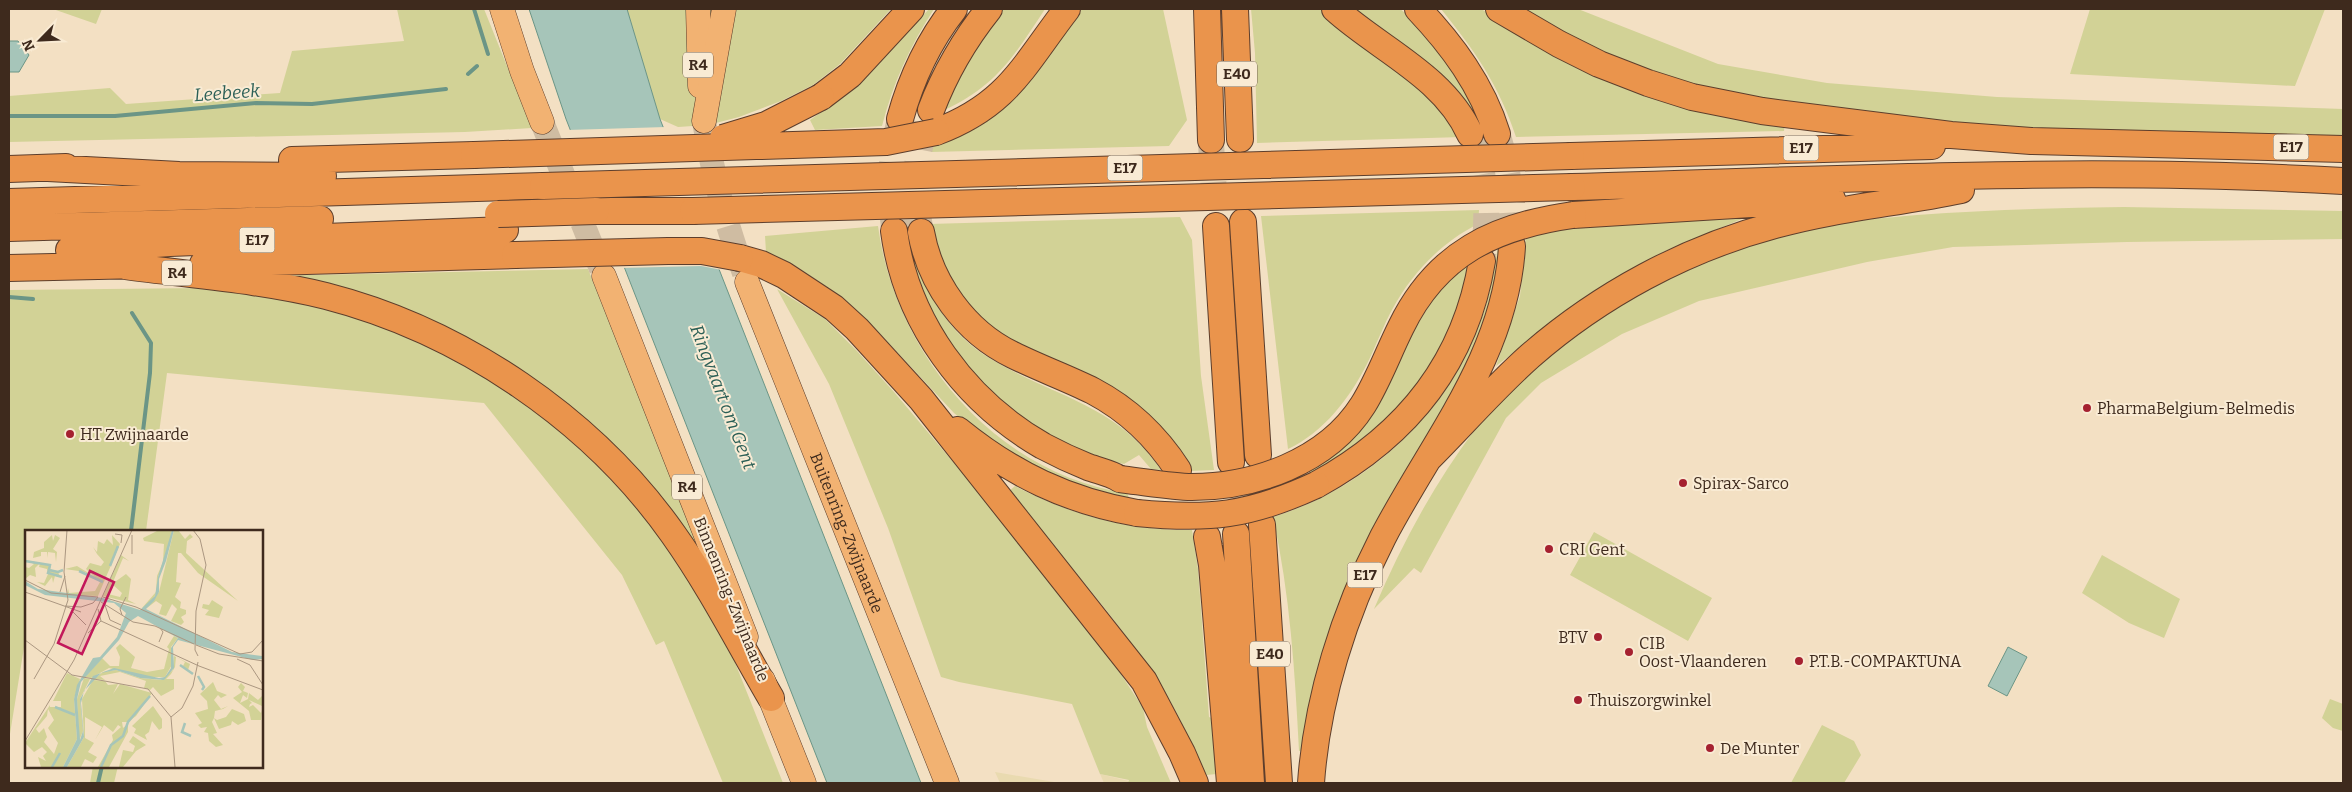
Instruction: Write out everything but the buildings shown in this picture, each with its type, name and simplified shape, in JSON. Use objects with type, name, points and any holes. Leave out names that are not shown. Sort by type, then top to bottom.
[{"type":"highway","points":[[502,9],[522,71],[542,122]]},
{"type":"highway","name":"R4","points":[[698,9],[698,62],[704,120],[724,9]]},
{"type":"highway","points":[[661,149],[722,138],[758,127],[821,97],[850,75],[911,9]]},
{"type":"highway","points":[[900,119],[916,72],[929,46],[954,9]]},
{"type":"highway","points":[[931,110],[937,93],[963,44],[989,9]]},
{"type":"highway","name":"E17","points":[[9,202],[482,174],[661,149],[886,142],[936,132],[960,123],[980,112],[1017,78],[1067,9]]},
{"type":"highway","name":"E40","points":[[1207,9],[1211,140]]},
{"type":"highway","name":"E40","points":[[1235,9],[1240,139]]},
{"type":"highway","points":[[1335,9],[1422,75],[1450,104],[1470,134]]},
{"type":"highway","points":[[1418,9],[1441,33],[1462,62],[1480,92],[1497,134]]},
{"type":"highway","points":[[1499,9],[1559,44],[1599,64],[1648,84],[1692,97],[1762,111],[1951,135],[2031,141]]},
{"type":"highway","name":"E17","points":[[9,169],[482,174],[543,186],[2031,141],[2343,149]]},
{"type":"highway","points":[[1429,458],[1498,386],[1530,356],[1593,308],[1654,272],[1693,253],[1732,238],[1820,214],[2030,176]]},
{"type":"highway","name":"E17","points":[[9,228],[501,222],[598,224],[693,211],[2030,176],[2257,176],[2343,181]]},
{"type":"highway","points":[[894,231],[903,272],[912,299],[935,342],[957,374],[999,416],[1036,442],[1066,458],[1120,479],[1179,486],[1212,486],[1261,477],[1306,458],[1328,444],[1343,430],[1362,406],[1413,304],[1445,267],[1484,238],[1506,229],[1528,222],[1573,215],[1950,192]]},
{"type":"highway","name":"E17","points":[[9,254],[501,222]]},
{"type":"highway","points":[[1243,222],[1258,455]]},
{"type":"highway","points":[[1216,226],[1231,462]]},
{"type":"highway","points":[[921,232],[924,249],[935,276],[947,297],[973,327],[1011,354],[1092,391],[1118,407],[1148,431],[1164,449],[1178,470]]},
{"type":"highway","name":"E17","points":[[1311,783],[1323,701],[1346,621],[1382,539],[1481,365],[1495,333],[1505,299],[1512,246]]},
{"type":"highway","name":"E17","points":[[9,268],[702,251],[744,270]]},
{"type":"highway","points":[[921,399],[974,443],[1025,477],[1087,502],[1137,514],[1173,517],[1210,516],[1247,511],[1282,500],[1316,485],[1345,469],[1372,450],[1398,427],[1420,403],[1439,376],[1456,346],[1469,316],[1482,261]]},
{"type":"highway","points":[[744,270],[761,264],[784,275],[834,308],[857,328],[921,399],[1144,681],[1175,739],[1195,783]]},
{"type":"highway","name":"R4","points":[[125,266],[286,288],[326,296],[379,312],[486,363],[529,391],[598,448],[629,478],[656,512],[692,561],[771,698]]},
{"type":"highway","name":"Buitenring-Zwijnaarde","points":[[744,270],[947,783]]},
{"type":"highway","name":"Binnenring-Zwijnaarde","points":[[604,276],[804,783]]},
{"type":"highway","name":"E40","points":[[1262,525],[1278,783]]},
{"type":"highway","name":"E40","points":[[1236,534],[1251,783]]},
{"type":"highway","points":[[1207,537],[1212,565],[1230,783]]},
{"type":"shaded area","points":[[995,772],[1060,783],[1000,783]]},
{"type":"shaded area","points":[[1100,774],[1129,781],[1128,783],[1104,783]]},
{"type":"green space","points":[[53,9],[102,9],[96,24]]},
{"type":"green space","points":[[397,9],[484,9],[532,128],[465,132],[9,142],[9,96],[110,88],[126,104],[280,93],[292,51],[404,41]]},
{"type":"green space","points":[[627,9],[891,9],[840,64],[813,85],[781,101],[739,117],[708,125],[678,127],[660,119]]},
{"type":"green space","points":[[929,9],[934,9],[903,65],[891,95],[882,126],[815,130],[810,120],[859,85]]},
{"type":"green space","points":[[1003,9],[1045,9],[1013,56],[990,81],[961,102],[942,111],[947,97],[968,57]]},
{"type":"green space","points":[[1080,9],[1163,9],[1187,120],[1169,146],[931,152],[932,145],[979,127],[1002,109]]},
{"type":"green space","points":[[1251,9],[1324,9],[1417,81],[1463,137],[1257,143],[1255,53]]},
{"type":"green space","points":[[1352,9],[1400,9],[1409,16],[1432,41],[1470,97],[1486,137],[1483,137],[1477,121]]},
{"type":"green space","points":[[1441,9],[1481,9],[1558,52],[1785,122],[1784,131],[1516,137],[1502,101],[1485,69],[1465,39]]},
{"type":"green space","points":[[1522,9],[1578,9],[1718,64],[1827,83],[1997,97],[2343,109],[2343,137],[2031,130],[1952,124],[1764,100],[1694,86],[1604,54]]},
{"type":"green space","points":[[2090,9],[2325,9],[2295,86],[2070,74]]},
{"type":"green space","points":[[2124,207],[2343,211],[2343,239],[1953,247],[1867,262],[1699,301],[1622,334],[1541,383],[1506,418],[1421,573],[1414,568],[1374,609],[1407,538],[1432,493],[1461,449],[1487,415],[1556,351],[1625,303],[1662,282],[1739,249],[1779,237],[1844,223],[1917,215],[1969,212]]},
{"type":"green space","points":[[1768,208],[1663,252],[1559,318],[1496,366],[1520,296],[1526,235],[1548,230]]},
{"type":"green space","points":[[1479,210],[1478,224],[1440,249],[1409,283],[1389,315],[1360,377],[1344,402],[1324,424],[1301,442],[1288,449],[1261,216]]},
{"type":"green space","points":[[1180,217],[1192,240],[1201,376],[1214,470],[1190,471],[991,329],[951,284],[929,224]]},
{"type":"green space","points":[[902,225],[906,225],[917,264],[934,301],[945,318],[959,333],[991,359],[1083,404],[1125,430],[1144,448],[1161,470],[1151,469],[1139,455],[1124,464],[1080,454],[1027,424],[959,363],[921,296]]},
{"type":"green space","points":[[878,226],[888,273],[906,319],[929,361],[959,400],[995,434],[1035,461],[1079,481],[1127,493],[1131,502],[1076,489],[980,435],[954,413],[866,319],[842,297],[791,263],[766,252],[765,236]]},
{"type":"green space","points":[[1498,246],[1500,263],[1485,329],[1454,391],[1305,750],[1299,751],[1288,604],[1273,517],[1308,504],[1341,487],[1372,466],[1426,416],[1448,386],[1466,354],[1481,320],[1489,293]]},
{"type":"green space","points":[[1469,263],[1462,313],[1414,398],[1312,478],[1309,470],[1414,330],[1437,293]]},
{"type":"green space","points":[[588,269],[718,593],[730,650],[783,783],[723,783],[664,641],[656,645],[622,575],[484,403],[167,373],[146,530],[25,530],[25,641],[9,740],[9,290],[204,288],[264,276]]},
{"type":"green space","points":[[777,289],[825,319],[856,350],[894,392],[1083,616],[1143,708],[1147,727],[1171,783],[1128,783],[1129,780],[1100,774],[1072,704],[941,677],[888,528],[829,384]]},
{"type":"green space","points":[[1015,486],[1057,505],[1101,519],[1146,528],[1192,530],[1198,569],[1209,717],[1214,719],[1217,774],[1206,775],[1163,688],[1102,605],[1008,492]]},
{"type":"green space","points":[[1594,532],[1712,598],[1688,641],[1570,575]]},
{"type":"green space","points":[[2102,555],[2180,599],[2164,638],[2129,623],[2082,593]]},
{"type":"green space","points":[[2330,699],[2343,704],[2343,731],[2333,728],[2322,718]]},
{"type":"green space","points":[[1822,725],[1854,741],[1861,755],[1844,783],[1791,783]]},
{"type":"green space","points":[[93,767],[118,767],[114,783],[90,783]]},
{"type":"water","name":"Ringvaart om Gent","points":[[529,9],[627,9],[660,119],[921,783],[827,783],[566,119]]},
{"type":"water","points":[[9,41],[18,41],[29,55],[19,72],[9,72]]},
{"type":"water","points":[[2008,647],[2027,657],[2007,696],[1988,686]]},
{"type":"pier","points":[[666,127],[722,270],[701,266],[621,268],[567,130]]},
{"type":"waterway","points":[[474,9],[488,54]]},
{"type":"waterway","points":[[468,74],[477,66]]},
{"type":"waterway","name":"Leebeek","points":[[9,116],[115,116],[256,103],[312,104],[446,89]]},
{"type":"waterway","name":"Leebeek","points":[[9,297],[33,299]]},
{"type":"waterway","name":"Leebeek","points":[[131,530],[150,373],[151,343],[132,313]]},
{"type":"waterway","name":"Leebeek","points":[[98,783],[102,767]]},
{"type":"tunnel","points":[[920,227],[916,199],[918,156],[929,115]]},
{"type":"tunnel","points":[[894,227],[891,173],[894,146],[900,120]]},
{"type":"tunnel","points":[[704,121],[720,198],[744,273]]},
{"type":"tunnel","points":[[542,122],[601,269]]},
{"type":"tunnel","points":[[1498,136],[1510,191],[1512,246]]},
{"type":"tunnel","points":[[1471,137],[1484,182],[1486,229],[1482,260]]},
{"type":"tunnel","points":[[1211,143],[1216,226]]},
{"type":"place","name":"PharmaBelgium-Belmedis","points":[[2087,408]]},
{"type":"place","name":"HT Zwijnaarde","points":[[70,434]]},
{"type":"place","name":"Spirax-Sarco","points":[[1683,483]]},
{"type":"place","name":"CRI Gent","points":[[1549,549]]},
{"type":"place","name":"BTV","points":[[1598,637]]},
{"type":"place","name":"CIB Oost-Vlaanderen","points":[[1629,652]]},
{"type":"place","name":"P.T.B.-COMPAKTUNA","points":[[1799,661]]},
{"type":"place","name":"Thuiszorgwinkel","points":[[1578,700]]},
{"type":"place","name":"De Munter","points":[[1710,748]]}]
